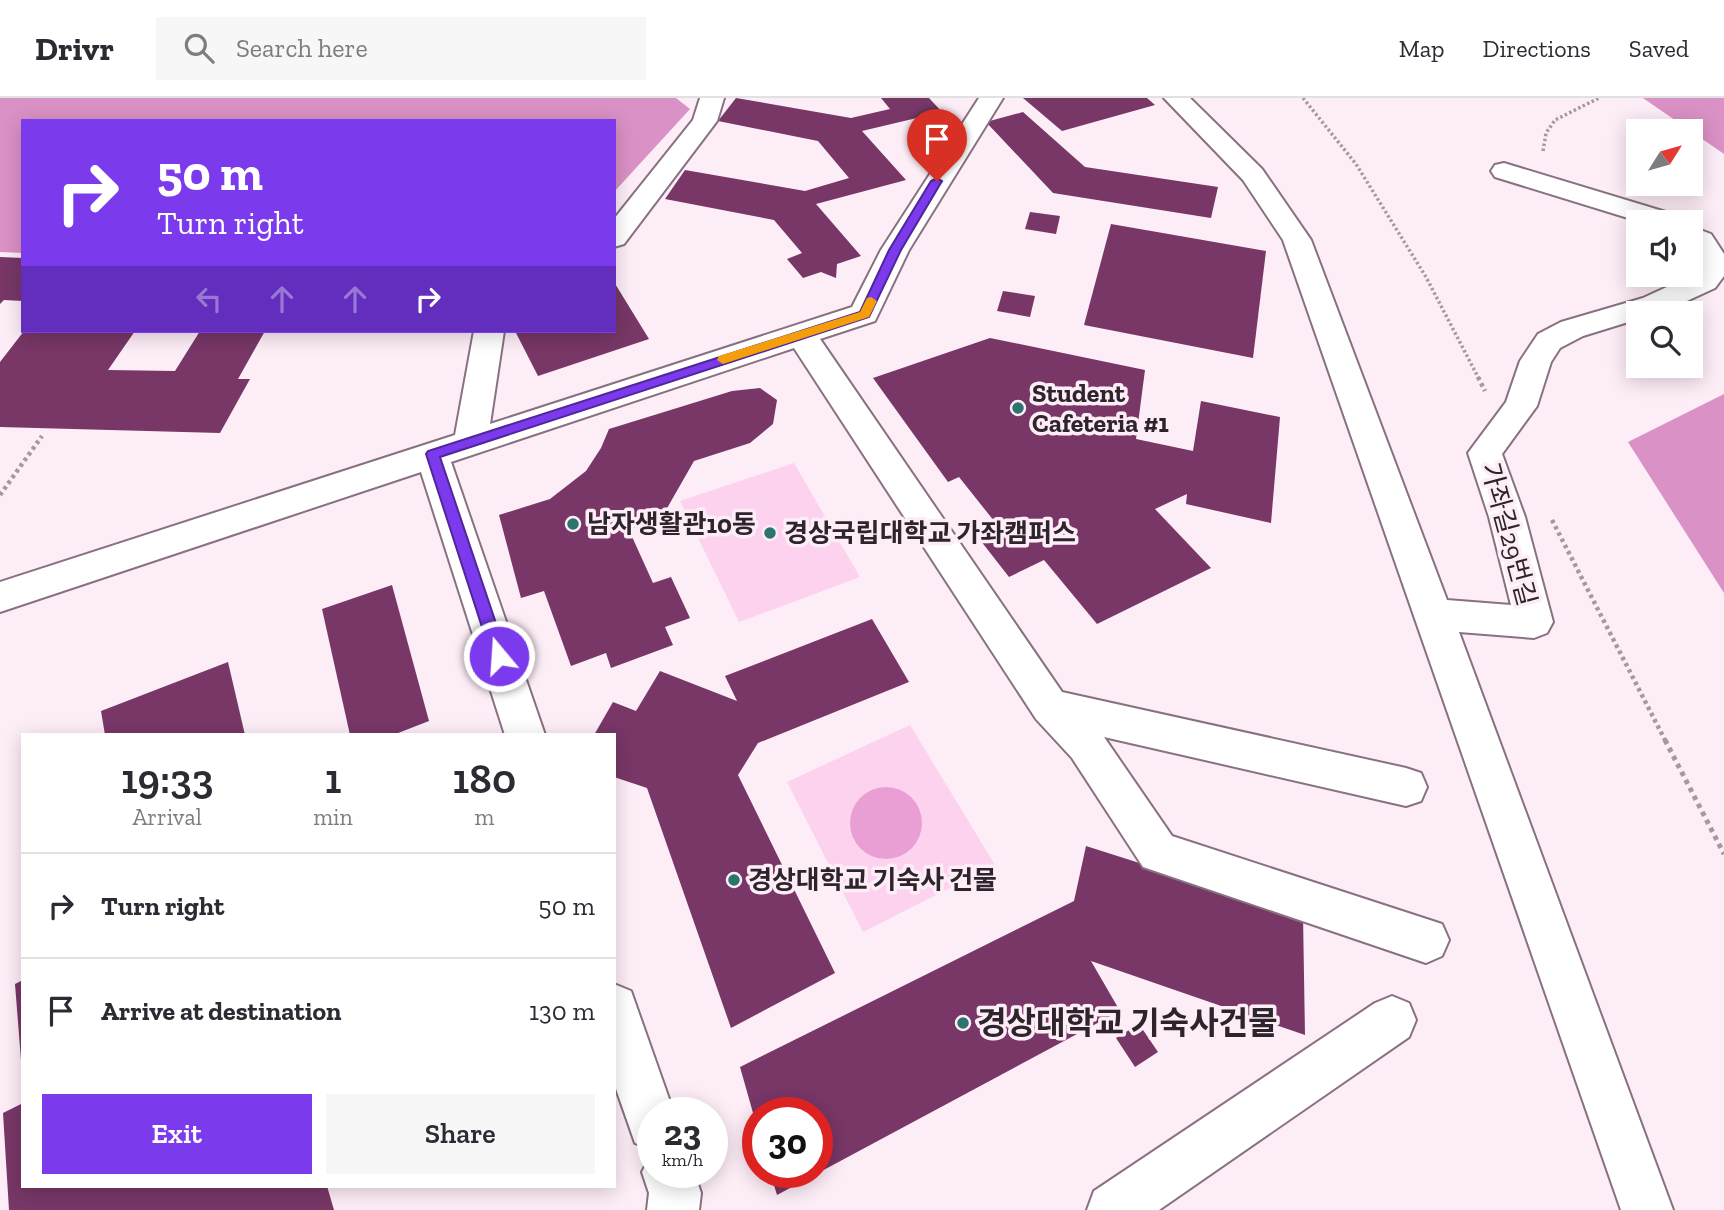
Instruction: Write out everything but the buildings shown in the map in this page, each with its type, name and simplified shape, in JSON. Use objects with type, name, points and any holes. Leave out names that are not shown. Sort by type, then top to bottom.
[{"type":"street","points":[[616,235],[705,121],[712,98]]},
{"type":"street","points":[[0,597],[864,314],[895,250],[990,98]]},
{"type":"street","points":[[1177,98],[1253,175],[1297,240],[1647,1210]]},
{"type":"street","points":[[1516,174],[1631,210]]},
{"type":"street","name":"가좌길29번길","points":[[1703,243],[1717,266],[1703,282]]},
{"type":"street","name":"가좌길29번길","points":[[1434,615],[1534,622],[1507,517],[1485,453],[1521,406],[1536,361],[1549,341],[1572,329],[1653,305],[1692,287]]},
{"type":"street","points":[[471,441],[489,333]]},
{"type":"street","points":[[801,334],[1050,707],[1086,745],[1158,852],[1426,940]]},
{"type":"street","points":[[432,454],[524,733]]},
{"type":"street","points":[[1050,707],[1406,787]]},
{"type":"street","points":[[616,1014],[644,1097]]},
{"type":"street","points":[[1114,1210],[1392,1020]]},
{"type":"street","points":[[673,1188],[673,1210]]},
{"type":"path","points":[[1516,174],[1539,160],[1546,132],[1552,123],[1563,114],[1599,98]]},
{"type":"path","points":[[0,495],[43,436]]},
{"type":"shaded area","points":[[0,98],[676,98],[690,109],[616,190],[616,119],[21,119],[21,253],[0,252]]},
{"type":"shaded area","points":[[1643,98],[1724,98],[1724,154],[1703,139],[1703,119],[1673,119]]},
{"type":"shaded area","points":[[1724,394],[1724,593],[1628,442]]},
{"type":"shaded area","points":[[794,463],[860,577],[739,622],[680,501]]},
{"type":"shaded area","points":[[910,725],[995,865],[863,932],[787,782]]},
{"type":"shaded area","points":[[886,787],[906,793],[916,803],[922,823],[916,843],[906,853],[886,859],[866,853],[856,843],[850,823],[856,803],[866,793]]},
{"type":"slow traffic","points":[[723,360],[864,314],[871,301]]},
{"type":"place","name":"Student Cafeteria #1","points":[[1018,408]]},
{"type":"place","name":"남자생활관10동","points":[[573,524]]},
{"type":"place","name":"경상국립대학교 가좌캠퍼스","points":[[770,533]]},
{"type":"place","name":"경상대학교 기숙사 건물","points":[[734,880]]},
{"type":"place","name":"경상대학교 기숙사건물","points":[[963,1023]]},
{"type":"route","points":[[499,656],[432,454],[864,314],[895,250],[937,181]]}]
